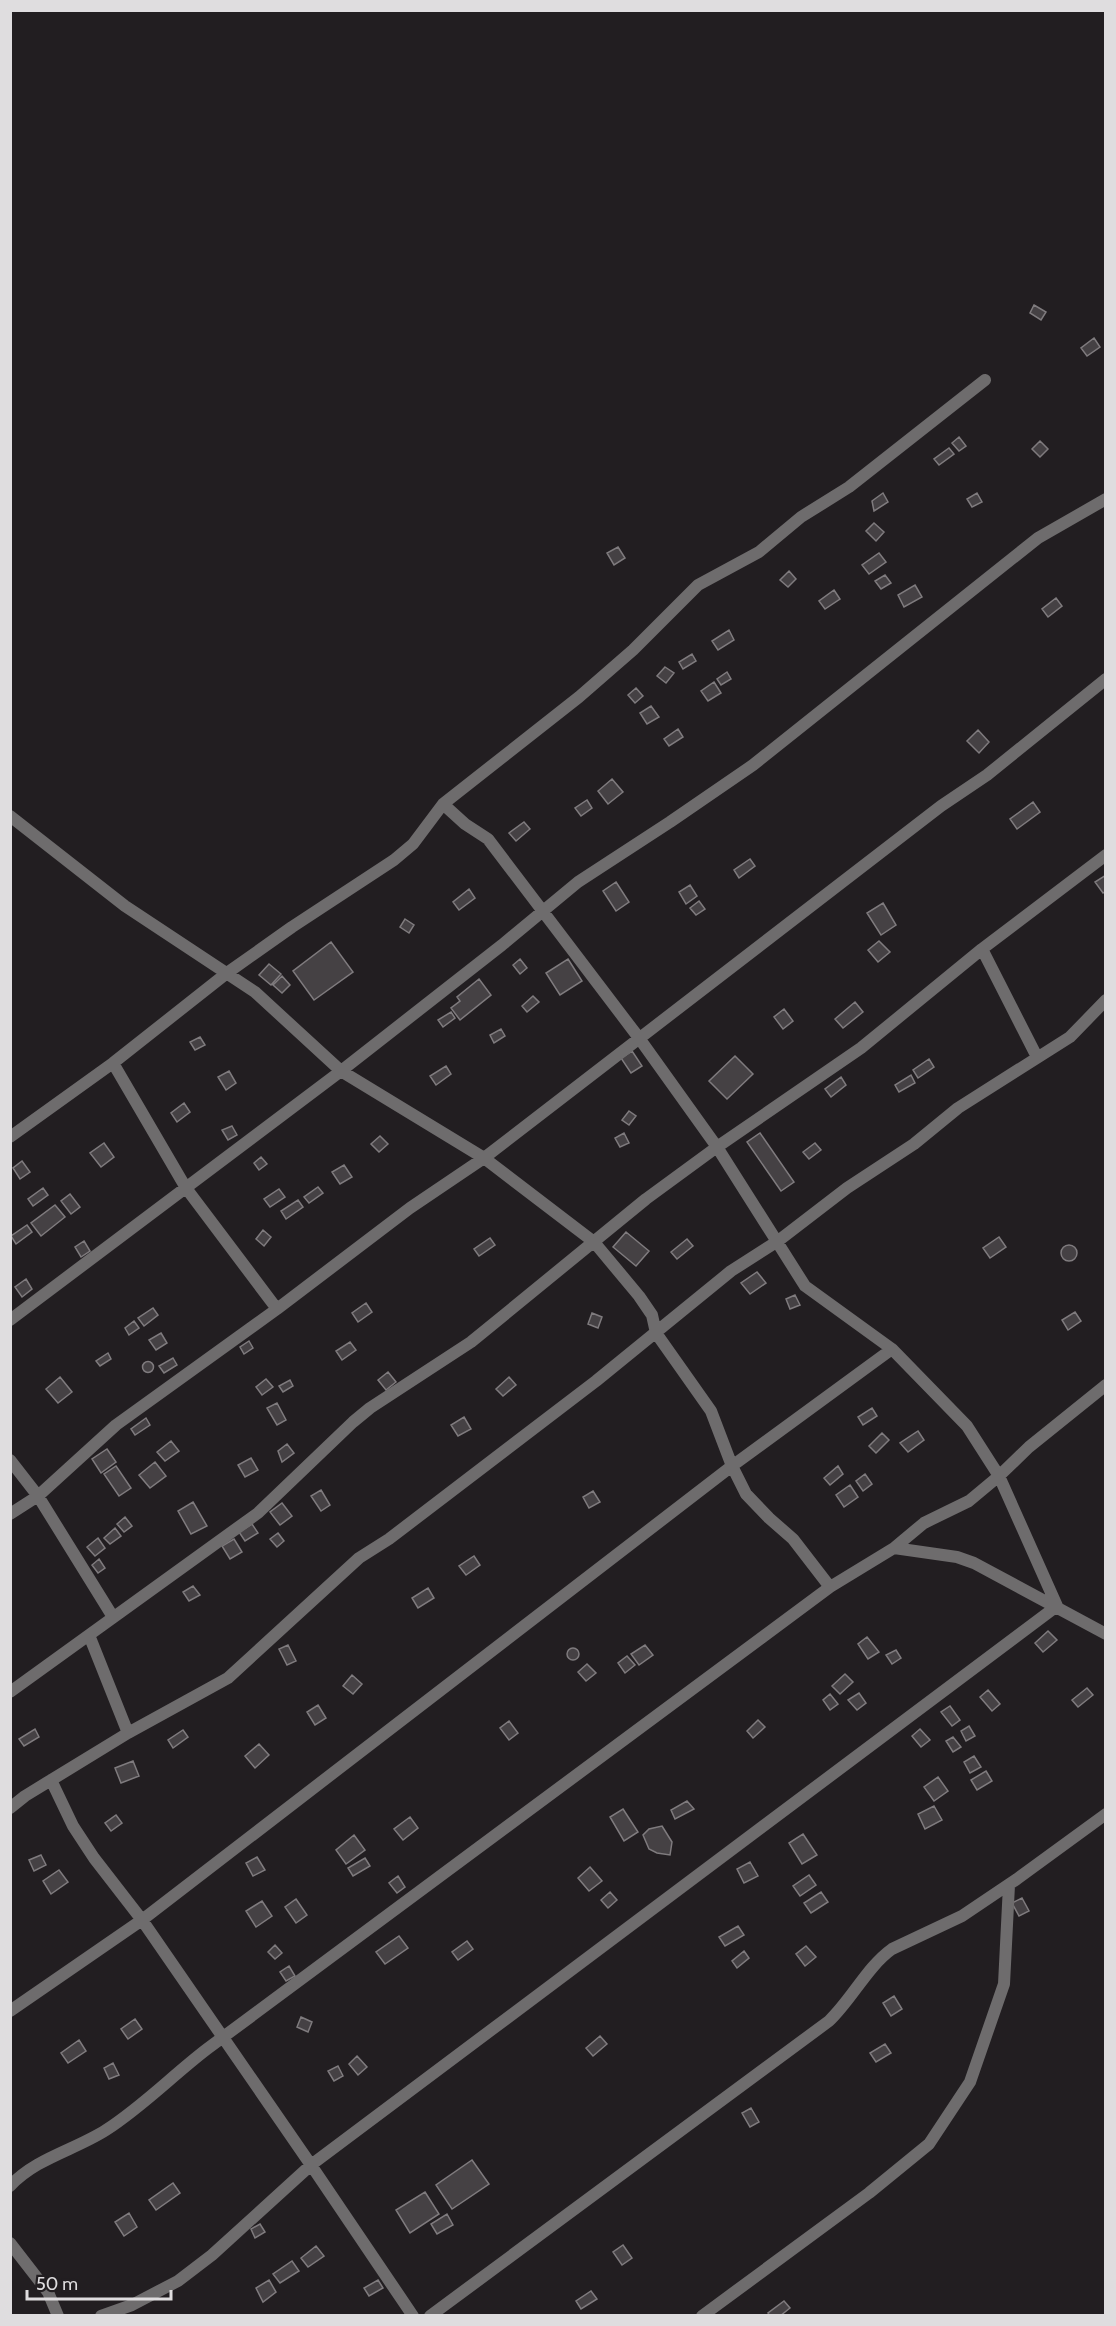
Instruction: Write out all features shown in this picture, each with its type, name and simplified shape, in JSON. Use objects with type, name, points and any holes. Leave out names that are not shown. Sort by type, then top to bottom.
[{"type":"street","points":[[10,1137],[113,1063],[227,974],[292,927],[394,860],[413,844],[443,804],[579,697],[633,650],[698,585],[759,552],[801,517],[849,487],[985,380]]},
{"type":"street","points":[[10,1320],[341,1071],[578,882],[753,765],[1038,538],[1106,499]]},
{"type":"street","points":[[10,1514],[38,1496],[116,1425],[277,1309],[411,1208],[484,1158],[941,806],[987,775],[1106,679]]},
{"type":"street","points":[[443,804],[465,824],[488,839],[544,911],[717,1147],[806,1286],[892,1349],[967,1426],[999,1476],[1057,1606]]},
{"type":"street","points":[[10,816],[125,906],[255,992],[341,1071],[484,1158],[594,1242],[652,1315],[656,1333],[711,1411],[732,1466],[746,1494],[793,1539],[830,1587]]},
{"type":"street","points":[[10,1692],[258,1513],[370,1408],[471,1342],[646,1199],[861,1048],[982,949],[1106,855]]},
{"type":"street","points":[[982,949],[1037,1057]]},
{"type":"street","points":[[10,1808],[25,1796],[128,1733],[228,1678],[359,1558],[398,1532],[656,1333],[724,1276],[778,1241],[847,1188],[914,1144],[958,1108],[1070,1037],[1106,1000]]},
{"type":"street","points":[[113,1063],[186,1188],[277,1309]]},
{"type":"street","points":[[10,2012],[142,1920],[732,1466],[892,1349]]},
{"type":"street","points":[[10,2186],[34,2166],[90,2140],[109,2128],[184,2067],[830,1587],[894,1548],[924,1523],[969,1501],[1029,1447],[1106,1385]]},
{"type":"street","points":[[10,1460],[38,1496],[113,1617]]},
{"type":"street","points":[[894,1548],[957,1557],[986,1568],[1106,1634]]},
{"type":"street","points":[[101,2316],[132,2305],[178,2281],[212,2255],[311,2165],[1057,1606]]},
{"type":"street","points":[[89,1635],[128,1733]]},
{"type":"street","points":[[51,1780],[73,1826],[142,1920],[413,2316]]},
{"type":"street","points":[[430,2316],[829,2021],[842,2009],[882,1956],[892,1948],[950,1923],[1009,1885],[1106,1814]]},
{"type":"street","points":[[702,2316],[869,2193],[929,2144],[970,2082],[1004,1984],[1009,1885]]},
{"type":"street","points":[[10,2243],[48,2292],[58,2316]]},
{"type":"building","points":[[1034,305],[1046,312],[1041,320],[1030,313]]},
{"type":"building","points":[[1094,338],[1100,347],[1087,356],[1081,348]]},
{"type":"building","points":[[959,437],[966,446],[959,451],[952,443]]},
{"type":"building","points":[[1040,441],[1048,449],[1040,457],[1032,449]]},
{"type":"building","points":[[949,448],[954,454],[939,465],[934,459]]},
{"type":"building","points":[[883,493],[888,502],[874,511],[872,501]]},
{"type":"building","points":[[977,493],[982,502],[972,507],[967,499]]},
{"type":"building","points":[[874,523],[884,532],[876,541],[866,531]]},
{"type":"building","points":[[618,547],[625,558],[614,565],[607,553]]},
{"type":"building","points":[[879,553],[886,562],[869,574],[862,565]]},
{"type":"building","points":[[789,571],[796,579],[788,587],[780,580]]},
{"type":"building","points":[[885,575],[891,583],[881,589],[875,581]]},
{"type":"building","points":[[915,585],[922,597],[904,607],[898,595]]},
{"type":"building","points":[[834,590],[840,599],[825,609],[819,601]]},
{"type":"building","points":[[1056,598],[1062,606],[1048,617],[1042,609]]},
{"type":"building","points":[[729,630],[734,640],[718,650],[712,641]]},
{"type":"building","points":[[692,654],[696,661],[683,669],[679,662]]},
{"type":"building","points":[[665,667],[674,673],[666,683],[657,676]]},
{"type":"building","points":[[727,672],[731,679],[721,685],[717,679]]},
{"type":"building","points":[[714,682],[721,693],[708,701],[701,691]]},
{"type":"building","points":[[636,688],[643,696],[635,703],[628,695]]},
{"type":"building","points":[[651,706],[659,717],[647,724],[640,713]]},
{"type":"building","points":[[678,729],[683,737],[669,746],[664,739]]},
{"type":"building","points":[[978,730],[989,742],[979,753],[967,741]]},
{"type":"building","points":[[612,779],[623,792],[608,804],[598,791]]},
{"type":"building","points":[[587,800],[592,808],[581,816],[575,808]]},
{"type":"building","points":[[1033,802],[1040,812],[1017,829],[1010,819]]},
{"type":"building","points":[[524,822],[530,829],[516,841],[509,833]]},
{"type":"building","points":[[750,859],[755,866],[739,878],[734,870]]},
{"type":"building","points":[[1106,875],[1106,891],[1103,893],[1095,882]]},
{"type":"building","points":[[616,882],[629,902],[616,911],[603,891]]},
{"type":"building","points":[[690,885],[697,896],[686,904],[679,892]]},
{"type":"building","points":[[469,889],[475,898],[459,910],[453,902]]},
{"type":"building","points":[[699,901],[705,909],[696,915],[690,908]]},
{"type":"building","points":[[883,903],[896,925],[881,935],[867,913]]},
{"type":"building","points":[[405,919],[414,925],[409,933],[400,927]]},
{"type":"building","points":[[879,941],[890,952],[878,962],[868,950]]},
{"type":"building","points":[[331,942],[353,972],[314,1000],[293,971]]},
{"type":"building","points":[[520,959],[527,968],[520,974],[513,965]]},
{"type":"building","points":[[568,959],[582,981],[560,995],[546,973]]},
{"type":"building","points":[[269,964],[281,974],[271,985],[259,975]]},
{"type":"building","points":[[282,976],[290,985],[282,993],[273,985]]},
{"type":"building","points":[[479,979],[491,995],[460,1020],[451,1008],[460,1001],[457,997]]},
{"type":"building","points":[[533,996],[539,1002],[527,1012],[522,1006]]},
{"type":"building","points":[[855,1002],[863,1012],[843,1028],[835,1019]]},
{"type":"building","points":[[784,1009],[793,1021],[783,1029],[774,1017]]},
{"type":"building","points":[[451,1012],[455,1018],[443,1027],[438,1020]]},
{"type":"building","points":[[501,1029],[505,1036],[494,1043],[490,1035]]},
{"type":"building","points":[[200,1037],[205,1045],[195,1050],[190,1042]]},
{"type":"building","points":[[632,1051],[642,1066],[631,1073],[621,1058]]},
{"type":"building","points":[[735,1056],[753,1074],[727,1099],[709,1081]]},
{"type":"building","points":[[929,1059],[934,1067],[918,1078],[913,1070]]},
{"type":"building","points":[[446,1066],[451,1074],[436,1085],[430,1076]]},
{"type":"building","points":[[229,1071],[236,1083],[226,1090],[218,1077]]},
{"type":"building","points":[[911,1075],[915,1083],[899,1092],[895,1085]]},
{"type":"building","points":[[841,1077],[846,1085],[831,1097],[825,1089]]},
{"type":"building","points":[[184,1103],[190,1112],[177,1122],[171,1113]]},
{"type":"building","points":[[629,1111],[636,1116],[629,1125],[622,1120]]},
{"type":"building","points":[[232,1126],[237,1135],[228,1140],[222,1130]]},
{"type":"building","points":[[624,1133],[629,1143],[620,1147],[615,1138]]},
{"type":"building","points":[[760,1133],[794,1182],[781,1191],[747,1142]]},
{"type":"building","points":[[380,1136],[388,1144],[379,1152],[371,1144]]},
{"type":"building","points":[[104,1143],[114,1157],[101,1167],[90,1153]]},
{"type":"building","points":[[815,1143],[821,1150],[809,1159],[803,1152]]},
{"type":"building","points":[[261,1157],[267,1164],[259,1170],[254,1163]]},
{"type":"building","points":[[22,1161],[30,1172],[20,1179],[13,1168]]},
{"type":"building","points":[[344,1165],[352,1177],[340,1184],[332,1172]]},
{"type":"building","points":[[318,1187],[323,1193],[309,1203],[304,1197]]},
{"type":"building","points":[[43,1188],[48,1195],[33,1206],[28,1199]]},
{"type":"building","points":[[279,1189],[285,1197],[270,1207],[264,1199]]},
{"type":"building","points":[[70,1194],[80,1207],[71,1214],[61,1201]]},
{"type":"building","points":[[298,1200],[303,1207],[286,1219],[281,1211]]},
{"type":"building","points":[[55,1205],[65,1217],[41,1236],[31,1223]]},
{"type":"building","points":[[27,1225],[32,1232],[16,1244],[11,1236]]},
{"type":"building","points":[[263,1230],[271,1237],[264,1246],[256,1239]]},
{"type":"building","points":[[626,1232],[649,1251],[636,1266],[613,1247]]},
{"type":"building","points":[[999,1237],[1006,1247],[990,1258],[983,1248]]},
{"type":"building","points":[[490,1238],[495,1245],[479,1256],[474,1249]]},
{"type":"building","points":[[687,1239],[693,1246],[677,1259],[671,1252]]},
{"type":"building","points":[[84,1241],[90,1251],[81,1257],[75,1247]]},
{"type":"building","points":[[1066,1245],[1072,1245],[1077,1253],[1075,1259],[1066,1261],[1061,1256],[1061,1250]]},
{"type":"building","points":[[757,1272],[766,1283],[750,1294],[741,1283]]},
{"type":"building","points":[[26,1279],[32,1289],[22,1297],[15,1287]]},
{"type":"building","points":[[795,1295],[800,1305],[790,1309],[786,1299]]},
{"type":"building","points":[[366,1303],[372,1312],[358,1322],[352,1313]]},
{"type":"building","points":[[153,1308],[158,1315],[144,1326],[138,1318]]},
{"type":"building","points":[[1075,1312],[1081,1321],[1068,1330],[1062,1320]]},
{"type":"building","points":[[592,1313],[602,1317],[598,1328],[588,1324]]},
{"type":"building","points":[[134,1321],[139,1328],[129,1335],[125,1328]]},
{"type":"building","points":[[161,1333],[167,1343],[156,1350],[149,1340]]},
{"type":"building","points":[[249,1341],[253,1348],[244,1354],[240,1347]]},
{"type":"building","points":[[350,1342],[356,1350],[342,1360],[336,1351]]},
{"type":"building","points":[[108,1353],[111,1359],[100,1366],[96,1361]]},
{"type":"building","points":[[173,1358],[177,1365],[164,1373],[159,1366]]},
{"type":"building","points":[[148,1361],[154,1367],[148,1373],[142,1367]]},
{"type":"building","points":[[388,1372],[396,1382],[386,1390],[378,1380]]},
{"type":"building","points":[[60,1377],[72,1392],[58,1403],[46,1389]]},
{"type":"building","points":[[509,1377],[516,1385],[503,1396],[496,1389]]},
{"type":"building","points":[[266,1379],[273,1387],[262,1395],[256,1387]]},
{"type":"building","points":[[290,1380],[293,1386],[283,1392],[279,1386]]},
{"type":"building","points":[[277,1403],[286,1420],[277,1425],[267,1408]]},
{"type":"building","points":[[872,1408],[877,1416],[863,1425],[858,1417]]},
{"type":"building","points":[[464,1417],[471,1429],[458,1436],[451,1425]]},
{"type":"building","points":[[146,1418],[150,1425],[135,1435],[131,1429]]},
{"type":"building","points":[[918,1431],[924,1440],[908,1452],[900,1443]]},
{"type":"building","points":[[882,1433],[889,1440],[876,1453],[869,1446]]},
{"type":"building","points":[[171,1441],[179,1451],[165,1461],[157,1452]]},
{"type":"building","points":[[287,1444],[294,1453],[282,1462],[278,1451]]},
{"type":"building","points":[[107,1449],[116,1462],[101,1473],[92,1459]]},
{"type":"building","points":[[251,1458],[258,1470],[245,1477],[238,1465]]},
{"type":"building","points":[[155,1462],[166,1476],[150,1488],[139,1475]]},
{"type":"building","points":[[116,1466],[131,1488],[119,1496],[104,1474]]},
{"type":"building","points":[[838,1466],[843,1474],[830,1485],[824,1478]]},
{"type":"building","points":[[865,1474],[872,1484],[863,1491],[856,1481]]},
{"type":"building","points":[[850,1485],[858,1497],[844,1507],[836,1495]]},
{"type":"building","points":[[321,1490],[330,1505],[321,1511],[311,1496]]},
{"type":"building","points":[[593,1491],[600,1502],[589,1508],[583,1497]]},
{"type":"building","points":[[193,1502],[207,1526],[191,1534],[178,1511]]},
{"type":"building","points":[[282,1503],[292,1516],[280,1525],[270,1512]]},
{"type":"building","points":[[125,1517],[132,1526],[124,1532],[117,1524]]},
{"type":"building","points":[[252,1524],[258,1533],[245,1541],[239,1532]]},
{"type":"building","points":[[115,1528],[121,1536],[110,1544],[104,1538]]},
{"type":"building","points":[[278,1533],[284,1541],[277,1547],[270,1539]]},
{"type":"building","points":[[98,1538],[105,1548],[95,1556],[87,1547]]},
{"type":"building","points":[[234,1539],[242,1552],[230,1559],[222,1546]]},
{"type":"building","points":[[474,1556],[480,1565],[466,1575],[459,1566]]},
{"type":"building","points":[[99,1559],[105,1568],[98,1573],[92,1565]]},
{"type":"building","points":[[193,1586],[200,1595],[189,1601],[183,1592]]},
{"type":"building","points":[[428,1588],[434,1598],[418,1608],[412,1598]]},
{"type":"building","points":[[1048,1631],[1057,1640],[1043,1652],[1035,1643]]},
{"type":"building","points":[[867,1637],[879,1652],[868,1659],[858,1644]]},
{"type":"building","points":[[288,1645],[296,1661],[287,1665],[279,1649]]},
{"type":"building","points":[[645,1645],[653,1655],[639,1665],[631,1654]]},
{"type":"building","points":[[573,1648],[579,1654],[573,1660],[567,1654]]},
{"type":"building","points":[[896,1650],[901,1658],[892,1664],[886,1655]]},
{"type":"building","points":[[627,1656],[635,1665],[625,1673],[618,1663]]},
{"type":"building","points":[[587,1664],[596,1673],[586,1681],[578,1672]]},
{"type":"building","points":[[845,1674],[853,1682],[840,1694],[832,1686]]},
{"type":"building","points":[[352,1675],[362,1684],[353,1694],[343,1686]]},
{"type":"building","points":[[1087,1688],[1093,1695],[1078,1707],[1072,1700]]},
{"type":"building","points":[[988,1690],[1000,1704],[992,1711],[980,1697]]},
{"type":"building","points":[[859,1693],[866,1703],[857,1710],[848,1700]]},
{"type":"building","points":[[830,1694],[838,1704],[830,1710],[823,1700]]},
{"type":"building","points":[[318,1705],[326,1718],[315,1725],[307,1712]]},
{"type":"building","points":[[950,1706],[960,1720],[952,1726],[941,1712]]},
{"type":"building","points":[[758,1720],[765,1727],[753,1738],[747,1731]]},
{"type":"building","points":[[509,1721],[518,1733],[509,1740],[500,1728]]},
{"type":"building","points":[[969,1726],[975,1736],[966,1741],[961,1731]]},
{"type":"building","points":[[35,1729],[39,1737],[24,1746],[19,1739]]},
{"type":"building","points":[[920,1729],[930,1740],[921,1747],[912,1736]]},
{"type":"building","points":[[183,1730],[188,1737],[173,1748],[168,1740]]},
{"type":"building","points":[[953,1737],[961,1747],[953,1752],[946,1741]]},
{"type":"building","points":[[259,1744],[269,1755],[255,1768],[245,1756]]},
{"type":"building","points":[[974,1756],[981,1767],[970,1773],[964,1762]]},
{"type":"building","points":[[133,1761],[139,1776],[121,1783],[115,1768]]},
{"type":"building","points":[[986,1771],[992,1781],[977,1790],[971,1780]]},
{"type":"building","points":[[938,1777],[948,1791],[934,1801],[924,1787]]},
{"type":"building","points":[[687,1801],[694,1809],[675,1819],[671,1810]]},
{"type":"building","points":[[934,1806],[942,1820],[925,1829],[918,1814]]},
{"type":"building","points":[[623,1809],[638,1832],[624,1841],[610,1817]]},
{"type":"building","points":[[116,1815],[122,1823],[111,1831],[105,1823]]},
{"type":"building","points":[[410,1817],[418,1828],[403,1840],[394,1829]]},
{"type":"building","points":[[662,1826],[672,1842],[670,1855],[649,1849],[643,1835],[649,1829]]},
{"type":"building","points":[[803,1834],[817,1855],[802,1864],[789,1843]]},
{"type":"building","points":[[354,1835],[365,1850],[346,1864],[336,1850]]},
{"type":"building","points":[[41,1855],[46,1865],[34,1871],[29,1860]]},
{"type":"building","points":[[257,1857],[265,1870],[253,1876],[246,1863]]},
{"type":"building","points":[[365,1858],[370,1866],[353,1876],[348,1868]]},
{"type":"building","points":[[750,1862],[758,1876],[744,1883],[737,1869]]},
{"type":"building","points":[[590,1867],[602,1881],[589,1891],[578,1878]]},
{"type":"building","points":[[59,1870],[68,1882],[51,1894],[43,1881]]},
{"type":"building","points":[[809,1875],[816,1885],[800,1896],[793,1886]]},
{"type":"building","points":[[398,1876],[405,1887],[397,1893],[389,1883]]},
{"type":"building","points":[[610,1892],[617,1900],[608,1908],[601,1900]]},
{"type":"building","points":[[821,1892],[828,1902],[811,1913],[804,1903]]},
{"type":"building","points":[[1022,1898],[1029,1911],[1019,1916],[1012,1903]]},
{"type":"building","points":[[296,1899],[307,1915],[296,1923],[285,1907]]},
{"type":"building","points":[[262,1901],[272,1916],[256,1927],[246,1911]]},
{"type":"building","points":[[738,1926],[744,1935],[725,1946],[719,1937]]},
{"type":"building","points":[[399,1936],[408,1948],[385,1964],[376,1952]]},
{"type":"building","points":[[467,1941],[473,1949],[458,1960],[452,1952]]},
{"type":"building","points":[[275,1945],[282,1953],[275,1959],[268,1952]]},
{"type":"building","points":[[806,1946],[816,1957],[805,1966],[796,1954]]},
{"type":"building","points":[[744,1951],[749,1958],[737,1968],[732,1961]]},
{"type":"building","points":[[289,1966],[295,1976],[286,1981],[280,1972]]},
{"type":"building","points":[[894,1996],[902,2009],[891,2016],[883,2003]]},
{"type":"building","points":[[301,2017],[312,2022],[308,2032],[297,2027]]},
{"type":"building","points":[[135,2019],[142,2029],[128,2039],[121,2029]]},
{"type":"building","points":[[600,2036],[607,2044],[593,2056],[586,2048]]},
{"type":"building","points":[[79,2040],[86,2051],[68,2063],[61,2053]]},
{"type":"building","points":[[885,2044],[891,2053],[876,2062],[870,2053]]},
{"type":"building","points":[[357,2056],[367,2067],[358,2075],[349,2064]]},
{"type":"building","points":[[113,2063],[119,2075],[109,2079],[104,2068]]},
{"type":"building","points":[[338,2066],[343,2076],[334,2081],[328,2071]]},
{"type":"building","points":[[751,2108],[759,2122],[750,2127],[742,2113]]},
{"type":"building","points":[[472,2160],[489,2184],[452,2209],[436,2185]]},
{"type":"building","points":[[173,2183],[180,2193],[156,2210],[149,2200]]},
{"type":"building","points":[[425,2192],[439,2214],[410,2233],[396,2210]]},
{"type":"building","points":[[129,2213],[137,2227],[124,2236],[115,2222]]},
{"type":"building","points":[[447,2214],[453,2225],[437,2234],[431,2224]]},
{"type":"building","points":[[260,2224],[265,2232],[255,2238],[251,2229]]},
{"type":"building","points":[[623,2245],[632,2258],[622,2265],[613,2252]]},
{"type":"building","points":[[316,2246],[324,2256],[308,2267],[301,2258]]},
{"type":"building","points":[[292,2261],[299,2271],[280,2283],[273,2274]]},
{"type":"building","points":[[269,2280],[276,2292],[263,2302],[256,2288]]},
{"type":"building","points":[[378,2280],[383,2288],[369,2296],[364,2288]]},
{"type":"building","points":[[591,2291],[597,2299],[581,2309],[576,2301]]},
{"type":"building","points":[[784,2301],[790,2308],[780,2316],[770,2316],[768,2313]]}]
